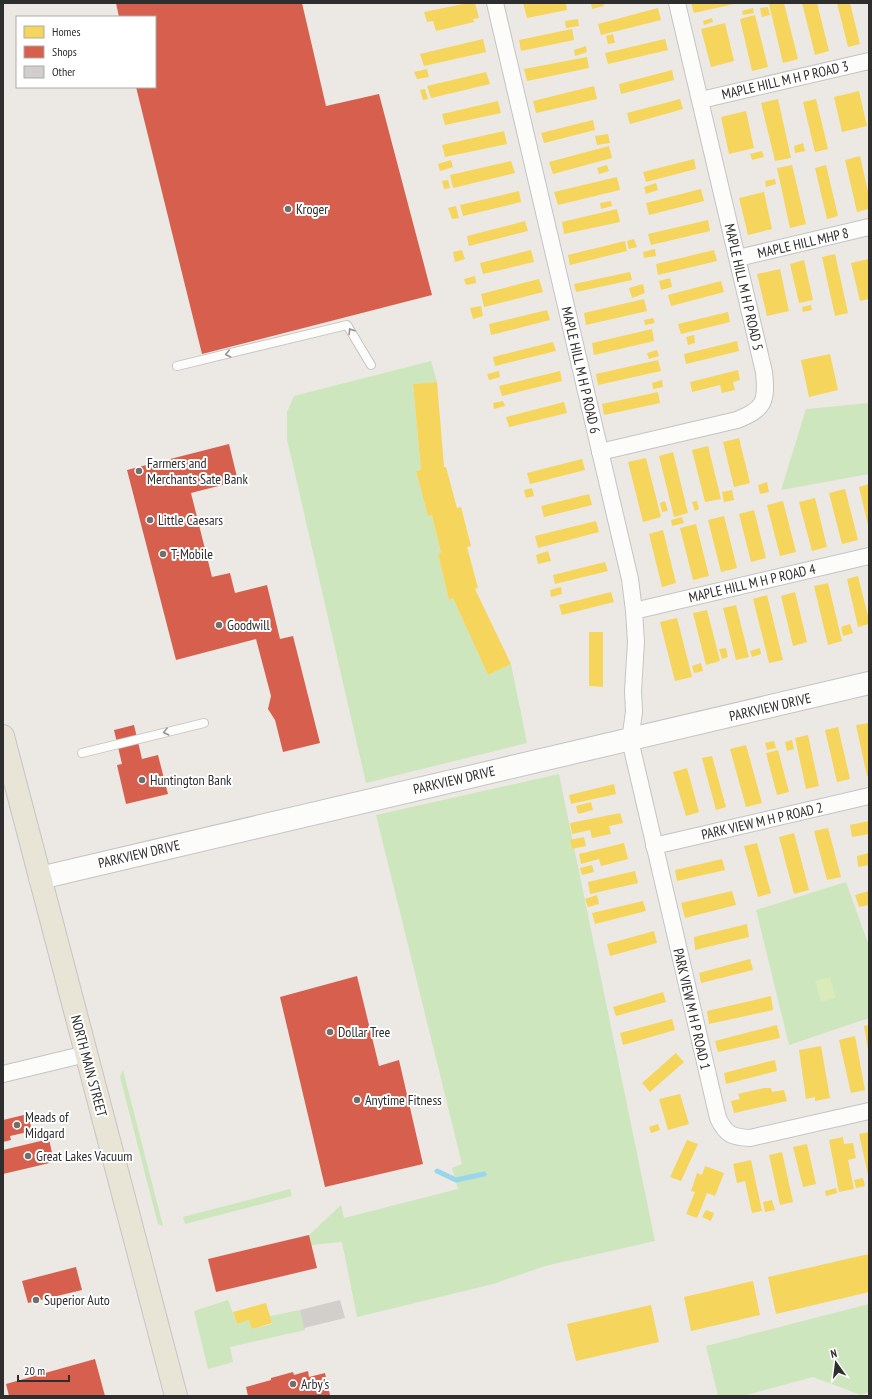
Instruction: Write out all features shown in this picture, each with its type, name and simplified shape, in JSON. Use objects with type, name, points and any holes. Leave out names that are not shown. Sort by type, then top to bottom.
[{"type":"main road","name":"NORTH MAIN STREET","points":[[3,736],[176,1396]]},
{"type":"street","name":"MAPLE HILL M H P ROAD 6","points":[[495,3],[630,579],[636,642],[633,691],[634,712],[630,740]]},
{"type":"street","name":"MAPLE HILL M H P ROAD 5","points":[[600,452],[737,420],[755,413],[763,403],[766,390],[764,372],[738,258],[677,3]]},
{"type":"street","name":"MAPLE HILL M H P ROAD 3","points":[[701,100],[869,61]]},
{"type":"street","name":"MAPLE HILL MHP 8","points":[[738,258],[869,227]]},
{"type":"street","name":"MAPLE HILL M H P ROAD 4","points":[[634,611],[869,556]]},
{"type":"street","name":"PARKVIEW DRIVE","points":[[40,878],[869,683]]},
{"type":"street","name":"PARK VIEW M H P ROAD 1","points":[[630,740],[718,1118],[724,1130],[736,1137],[750,1138],[869,1111]]},
{"type":"street","name":"PARK VIEW M H P ROAD 2","points":[[654,846],[869,796]]},
{"type":"street","points":[[3,1074],[86,1054]]},
{"type":"lane","points":[[177,366],[347,325],[371,364]]},
{"type":"lane","points":[[82,753],[204,723]]},
{"type":"green space","points":[[431,361],[437,382],[413,384],[421,470],[416,471],[428,516],[432,515],[441,553],[438,554],[449,600],[453,598],[488,675],[511,664],[527,743],[366,783],[287,439],[287,412],[294,396]]},
{"type":"green space","points":[[869,403],[869,474],[781,490],[806,409]]},
{"type":"green space","points":[[559,774],[655,1241],[545,1266],[493,1284],[357,1317],[342,1242],[311,1245],[309,1235],[341,1205],[344,1218],[458,1189],[452,1168],[462,1164],[376,815]]},
{"type":"green space","points":[[846,882],[869,946],[869,1018],[789,1045],[756,910]]},
{"type":"green space","points":[[830,977],[836,998],[821,1002],[815,981]]},
{"type":"green space","points":[[123,1070],[163,1226],[158,1224],[120,1077]]},
{"type":"green space","points":[[290,1189],[292,1196],[185,1224],[183,1217]]},
{"type":"green space","points":[[228,1300],[237,1324],[249,1320],[252,1329],[272,1324],[270,1316],[300,1310],[305,1330],[230,1347],[233,1362],[208,1369],[194,1311]]},
{"type":"green space","points":[[869,1304],[869,1392],[861,1395],[813,1377],[743,1396],[718,1396],[706,1346]]},
{"type":"building: Homes","points":[[468,3],[475,3],[479,18],[473,19],[474,22],[436,31],[433,21],[427,22],[424,12]]},
{"type":"building: Homes","points":[[523,3],[566,3],[567,10],[527,18]]},
{"type":"building: Homes","points":[[591,3],[603,3],[604,6],[592,9]]},
{"type":"building: Homes","points":[[691,3],[734,3],[734,4],[694,13]]},
{"type":"building: Homes","points":[[784,3],[798,59],[783,63],[769,4]]},
{"type":"building: Homes","points":[[802,3],[817,3],[829,51],[815,55]]},
{"type":"building: Homes","points":[[837,3],[850,3],[860,44],[848,47]]},
{"type":"building: Homes","points":[[768,7],[770,15],[762,17],[760,8]]},
{"type":"building: Homes","points":[[658,8],[661,20],[601,35],[598,24]]},
{"type":"building: Homes","points":[[753,8],[754,13],[743,15],[742,11]]},
{"type":"building: Homes","points":[[755,15],[768,67],[752,71],[740,19]]},
{"type":"building: Homes","points":[[712,18],[713,22],[704,25],[703,21]]},
{"type":"building: Homes","points":[[578,19],[579,26],[566,28],[565,21]]},
{"type":"building: Homes","points":[[725,23],[734,61],[711,67],[701,29]]},
{"type":"building: Homes","points":[[572,29],[574,40],[521,51],[519,40]]},
{"type":"building: Homes","points":[[613,34],[615,43],[608,44],[606,36]]},
{"type":"building: Homes","points":[[483,39],[486,52],[424,66],[420,54]]},
{"type":"building: Homes","points":[[665,39],[668,50],[608,64],[605,53]]},
{"type":"building: Homes","points":[[586,46],[587,52],[575,56],[574,50]]},
{"type":"building: Homes","points":[[587,57],[589,68],[527,81],[524,69]]},
{"type":"building: Homes","points":[[427,69],[429,77],[417,79],[414,72]]},
{"type":"building: Homes","points":[[672,70],[674,80],[621,94],[619,84]]},
{"type":"building: Homes","points":[[486,72],[490,84],[431,98],[427,86]]},
{"type":"building: Homes","points":[[594,86],[597,99],[536,113],[533,101]]},
{"type":"building: Homes","points":[[425,89],[428,99],[423,100],[420,90]]},
{"type":"building: Homes","points":[[859,91],[867,126],[842,132],[834,97]]},
{"type":"building: Homes","points":[[680,99],[683,109],[630,124],[627,113]]},
{"type":"building: Homes","points":[[778,99],[791,158],[775,161],[761,103]]},
{"type":"building: Homes","points":[[816,99],[828,149],[815,152],[803,102]]},
{"type":"building: Homes","points":[[498,101],[501,113],[445,125],[442,114]]},
{"type":"building: Homes","points":[[746,111],[754,148],[729,154],[721,117]]},
{"type":"building: Homes","points":[[593,120],[595,130],[544,143],[541,133]]},
{"type":"building: Homes","points":[[504,131],[507,144],[445,157],[442,145]]},
{"type":"building: Homes","points":[[608,134],[610,143],[597,145],[595,136]]},
{"type":"building: Homes","points":[[803,143],[805,151],[795,153],[794,146]]},
{"type":"building: Homes","points":[[609,146],[612,158],[553,174],[549,162]]},
{"type":"building: Homes","points":[[762,151],[764,157],[752,160],[750,154]]},
{"type":"building: Homes","points":[[860,156],[869,196],[869,209],[857,212],[845,160]]},
{"type":"building: Homes","points":[[694,159],[696,169],[646,182],[643,172]]},
{"type":"building: Homes","points":[[451,160],[453,167],[440,171],[438,164]]},
{"type":"building: Homes","points":[[511,161],[515,173],[453,188],[450,175]]},
{"type":"building: Homes","points":[[607,165],[609,171],[599,174],[597,168]]},
{"type":"building: Homes","points":[[792,165],[806,224],[790,228],[777,168]]},
{"type":"building: Homes","points":[[826,165],[838,216],[827,219],[815,168]]},
{"type":"building: Homes","points":[[617,177],[620,190],[558,205],[554,192]]},
{"type":"building: Homes","points":[[775,179],[776,184],[766,187],[765,181]]},
{"type":"building: Homes","points":[[448,180],[450,188],[444,189],[442,181]]},
{"type":"building: Homes","points":[[656,183],[658,190],[646,194],[644,187]]},
{"type":"building: Homes","points":[[701,189],[704,201],[649,215],[646,203]]},
{"type":"building: Homes","points":[[519,191],[521,202],[463,216],[460,205]]},
{"type":"building: Homes","points":[[764,192],[772,229],[748,235],[739,198]]},
{"type":"building: Homes","points":[[611,201],[612,206],[601,209],[600,203]]},
{"type":"building: Homes","points":[[456,206],[459,218],[452,219],[448,208]]},
{"type":"building: Homes","points":[[617,209],[620,222],[564,234],[562,222]]},
{"type":"building: Homes","points":[[708,220],[710,231],[651,245],[648,234]]},
{"type":"building: Homes","points":[[525,221],[528,231],[469,246],[467,236]]},
{"type":"building: Homes","points":[[634,239],[637,247],[629,249],[627,241]]},
{"type":"building: Homes","points":[[625,241],[627,251],[570,265],[568,255]]},
{"type":"building: Homes","points":[[655,249],[656,256],[644,258],[643,252]]},
{"type":"building: Homes","points":[[462,250],[465,259],[455,262],[453,252]]},
{"type":"building: Homes","points":[[531,250],[534,262],[483,274],[480,263]]},
{"type":"building: Homes","points":[[714,250],[717,261],[658,275],[656,264]]},
{"type":"building: Homes","points":[[835,254],[848,313],[835,316],[822,257]]},
{"type":"building: Homes","points":[[869,259],[869,299],[860,301],[851,263]]},
{"type":"building: Homes","points":[[804,260],[813,300],[799,303],[790,264]]},
{"type":"building: Homes","points":[[780,269],[789,311],[767,316],[757,274]]},
{"type":"building: Homes","points":[[630,272],[632,280],[576,292],[574,284]]},
{"type":"building: Homes","points":[[475,276],[476,283],[466,285],[464,279]]},
{"type":"building: Homes","points":[[670,278],[672,287],[661,290],[659,281]]},
{"type":"building: Homes","points":[[539,279],[543,292],[484,307],[481,294]]},
{"type":"building: Homes","points":[[721,281],[724,292],[671,306],[668,295]]},
{"type":"building: Homes","points":[[643,284],[645,293],[632,298],[629,288]]},
{"type":"building: Homes","points":[[644,299],[647,311],[586,325],[584,313]]},
{"type":"building: Homes","points":[[811,305],[812,310],[803,312],[802,307]]},
{"type":"building: Homes","points":[[481,306],[483,316],[473,319],[470,308]]},
{"type":"building: Homes","points":[[547,310],[550,320],[491,335],[489,324]]},
{"type":"building: Homes","points":[[728,312],[730,322],[681,334],[678,324]]},
{"type":"building: Homes","points":[[653,318],[655,323],[645,325],[644,320]]},
{"type":"building: Homes","points":[[652,329],[654,341],[594,355],[592,343]]},
{"type":"building: Homes","points":[[694,335],[695,343],[688,345],[686,337]]},
{"type":"building: Homes","points":[[737,341],[739,351],[686,364],[684,354]]},
{"type":"building: Homes","points":[[553,342],[556,351],[495,366],[493,357]]},
{"type":"building: Homes","points":[[657,350],[659,356],[649,359],[647,353]]},
{"type":"building: Homes","points":[[830,354],[838,390],[809,397],[801,360]]},
{"type":"building: Homes","points":[[658,360],[661,371],[598,385],[596,374]]},
{"type":"building: Homes","points":[[738,370],[740,380],[733,382],[735,390],[722,393],[720,385],[692,392],[690,382]]},
{"type":"building: Homes","points":[[499,371],[500,377],[489,380],[487,374]]},
{"type":"building: Homes","points":[[560,371],[562,381],[502,396],[499,386]]},
{"type":"building: Homes","points":[[662,380],[663,387],[653,389],[652,383]]},
{"type":"building: Homes","points":[[437,382],[444,467],[446,467],[457,508],[461,507],[471,546],[467,547],[478,588],[475,589],[511,664],[488,675],[453,598],[449,600],[438,554],[441,553],[432,515],[428,516],[416,471],[421,470],[413,384]]},
{"type":"building: Homes","points":[[658,392],[660,403],[604,415],[602,404]]},
{"type":"building: Homes","points":[[503,401],[505,406],[494,409],[493,403]]},
{"type":"building: Homes","points":[[564,402],[567,413],[509,427],[506,417]]},
{"type":"building: Homes","points":[[739,438],[750,483],[734,487],[723,442]]},
{"type":"building: Homes","points":[[708,446],[721,499],[705,502],[692,450]]},
{"type":"building: Homes","points":[[673,452],[688,513],[674,517],[659,456]]},
{"type":"building: Homes","points":[[646,458],[661,517],[643,522],[628,462]]},
{"type":"building: Homes","points":[[582,459],[585,470],[530,484],[527,473]]},
{"type":"building: Homes","points":[[767,482],[769,492],[760,494],[758,485]]},
{"type":"building: Homes","points":[[869,484],[869,524],[868,525],[859,487]]},
{"type":"building: Homes","points":[[532,488],[534,496],[526,498],[524,490]]},
{"type":"building: Homes","points":[[845,489],[858,540],[842,544],[829,493]]},
{"type":"building: Homes","points":[[732,490],[734,500],[724,502],[722,492]]},
{"type":"building: Homes","points":[[589,494],[592,505],[544,517],[541,506]]},
{"type":"building: Homes","points":[[815,498],[827,547],[812,551],[799,502]]},
{"type":"building: Homes","points":[[665,501],[668,511],[662,512],[660,503]]},
{"type":"building: Homes","points":[[697,501],[699,509],[695,511],[692,502]]},
{"type":"building: Homes","points":[[783,501],[796,552],[780,556],[767,505]]},
{"type":"building: Homes","points":[[754,510],[766,558],[751,562],[739,514]]},
{"type":"building: Homes","points":[[724,516],[737,568],[721,572],[708,520]]},
{"type":"building: Homes","points":[[682,517],[684,523],[672,526],[671,520]]},
{"type":"building: Homes","points":[[596,521],[599,532],[538,548],[535,536]]},
{"type":"building: Homes","points":[[696,524],[709,576],[693,580],[680,528]]},
{"type":"building: Homes","points":[[663,530],[676,583],[662,587],[649,534]]},
{"type":"building: Homes","points":[[548,551],[551,561],[538,564],[536,555]]},
{"type":"building: Homes","points":[[605,562],[608,571],[555,584],[553,575]]},
{"type":"building: Homes","points":[[858,576],[869,624],[858,627],[847,579]]},
{"type":"building: Homes","points":[[828,583],[842,641],[828,645],[814,586]]},
{"type":"building: Homes","points":[[561,587],[562,594],[551,597],[550,590]]},
{"type":"building: Homes","points":[[611,592],[614,602],[562,615],[559,605]]},
{"type":"building: Homes","points":[[795,592],[807,642],[793,646],[781,596]]},
{"type":"building: Homes","points":[[767,595],[783,660],[769,663],[753,599]]},
{"type":"building: Homes","points":[[736,605],[749,657],[736,660],[723,608]]},
{"type":"building: Homes","points":[[707,610],[720,661],[706,665],[693,613]]},
{"type":"building: Homes","points":[[677,618],[692,677],[675,681],[660,622]]},
{"type":"building: Homes","points":[[850,624],[853,633],[843,636],[841,627]]},
{"type":"building: Homes","points":[[589,632],[603,632],[603,687],[589,686]]},
{"type":"building: Homes","points":[[726,648],[728,657],[722,659],[719,649]]},
{"type":"building: Homes","points":[[760,648],[761,654],[752,657],[750,651]]},
{"type":"building: Homes","points":[[701,663],[703,671],[694,673],[692,666]]},
{"type":"building: Homes","points":[[869,723],[869,776],[867,776],[856,725]]},
{"type":"building: Homes","points":[[838,727],[850,779],[837,782],[825,730]]},
{"type":"building: Homes","points":[[808,735],[819,786],[806,789],[795,738]]},
{"type":"building: Homes","points":[[792,740],[794,749],[787,751],[785,742]]},
{"type":"building: Homes","points":[[774,741],[776,748],[767,750],[765,743]]},
{"type":"building: Homes","points":[[746,745],[762,803],[746,807],[730,749]]},
{"type":"building: Homes","points":[[778,750],[789,792],[777,795],[766,753]]},
{"type":"building: Homes","points":[[712,756],[726,807],[716,810],[702,758]]},
{"type":"building: Homes","points":[[687,768],[699,812],[686,816],[673,772]]},
{"type":"building: Homes","points":[[614,784],[616,794],[571,804],[569,795]]},
{"type":"building: Homes","points":[[591,802],[593,810],[578,814],[576,806]]},
{"type":"building: Homes","points":[[620,813],[623,823],[609,826],[611,834],[592,838],[590,830],[572,834],[570,823]]},
{"type":"building: Homes","points":[[869,821],[869,834],[852,837],[850,825]]},
{"type":"building: Homes","points":[[828,828],[841,877],[827,880],[814,831]]},
{"type":"building: Homes","points":[[794,833],[809,890],[794,894],[779,837]]},
{"type":"building: Homes","points":[[584,837],[586,846],[572,849],[570,840]]},
{"type":"building: Homes","points":[[624,843],[628,859],[601,866],[599,859],[581,864],[579,854]]},
{"type":"building: Homes","points":[[757,843],[771,893],[758,897],[744,846]]},
{"type":"building: Homes","points":[[869,853],[869,865],[858,867],[857,856]]},
{"type":"building: Homes","points":[[722,859],[725,870],[677,881],[675,870]]},
{"type":"building: Homes","points":[[592,865],[594,872],[582,875],[580,868]]},
{"type":"building: Homes","points":[[635,871],[638,883],[590,894],[588,882]]},
{"type":"building: Homes","points":[[732,891],[736,905],[685,918],[681,903]]},
{"type":"building: Homes","points":[[869,891],[869,905],[859,907],[855,895]]},
{"type":"building: Homes","points":[[597,895],[599,904],[588,907],[585,899]]},
{"type":"building: Homes","points":[[643,901],[646,911],[595,924],[592,913]]},
{"type":"building: Homes","points":[[747,924],[749,937],[695,950],[694,937]]},
{"type":"building: Homes","points":[[654,931],[657,943],[610,956],[607,944]]},
{"type":"building: Homes","points":[[750,959],[753,970],[701,983],[699,973]]},
{"type":"building: Homes","points":[[663,992],[666,1002],[616,1016],[613,1007]]},
{"type":"building: Homes","points":[[771,996],[773,1010],[709,1024],[707,1011]]},
{"type":"building: Homes","points":[[672,1019],[675,1030],[623,1045],[620,1033]]},
{"type":"building: Homes","points":[[777,1025],[780,1038],[718,1052],[715,1041]]},
{"type":"building: Homes","points":[[869,1025],[869,1049],[868,1049],[864,1026]]},
{"type":"building: Homes","points":[[855,1036],[865,1090],[851,1093],[839,1040]]},
{"type":"building: Homes","points":[[821,1046],[830,1098],[815,1101],[815,1097],[806,1099],[799,1050]]},
{"type":"building: Homes","points":[[676,1053],[684,1062],[650,1092],[642,1083]]},
{"type":"building: Homes","points":[[775,1060],[777,1071],[726,1084],[724,1073]]},
{"type":"building: Homes","points":[[764,1088],[771,1088],[772,1092],[784,1090],[787,1101],[734,1113],[731,1101],[740,1099],[738,1094]]},
{"type":"building: Homes","points":[[680,1094],[689,1124],[668,1130],[659,1099]]},
{"type":"building: Homes","points":[[658,1124],[660,1130],[651,1133],[649,1127]]},
{"type":"building: Homes","points":[[869,1132],[869,1175],[868,1175],[859,1134]]},
{"type":"building: Homes","points":[[843,1137],[844,1144],[853,1143],[856,1158],[848,1160],[854,1189],[839,1192],[829,1140]]},
{"type":"building: Homes","points":[[687,1140],[698,1144],[681,1181],[670,1177]]},
{"type":"building: Homes","points":[[807,1144],[816,1184],[803,1187],[793,1147]]},
{"type":"building: Homes","points":[[782,1152],[793,1202],[780,1205],[769,1155]]},
{"type":"building: Homes","points":[[751,1160],[762,1211],[752,1213],[745,1181],[737,1183],[733,1164]]},
{"type":"building: Homes","points":[[705,1166],[724,1173],[715,1196],[707,1193],[697,1218],[686,1214],[695,1192],[691,1191],[697,1173],[702,1175]]},
{"type":"building: Homes","points":[[863,1178],[865,1186],[856,1188],[854,1180]]},
{"type":"building: Homes","points":[[836,1188],[837,1193],[826,1196],[825,1191]]},
{"type":"building: Homes","points":[[772,1200],[775,1210],[765,1212],[763,1202]]},
{"type":"building: Homes","points":[[706,1210],[714,1213],[711,1221],[702,1217]]},
{"type":"building: Homes","points":[[869,1254],[869,1292],[776,1314],[768,1277]]},
{"type":"building: Homes","points":[[753,1281],[760,1315],[691,1331],[684,1297]]},
{"type":"building: Homes","points":[[266,1303],[272,1323],[252,1329],[249,1320],[237,1324],[233,1312]]},
{"type":"building: Homes","points":[[651,1305],[659,1342],[576,1361],[567,1324]]},
{"type":"building: Shops","name":"Kroger","points":[[116,3],[302,3],[326,106],[379,94],[432,295],[202,354],[136,88],[156,88],[156,16],[119,16]]},
{"type":"building: Shops","points":[[229,444],[238,481],[191,493],[212,577],[230,573],[235,593],[267,585],[280,639],[293,636],[320,743],[283,752],[275,720],[268,709],[271,696],[256,639],[176,660],[127,470]]},
{"type":"building: Shops","name":"Huntington Bank","points":[[134,725],[142,759],[158,755],[168,794],[126,804],[117,765],[122,764],[114,730]]},
{"type":"building: Shops","points":[[357,976],[379,1066],[399,1060],[423,1164],[325,1187],[280,997]]},
{"type":"building: Shops","name":"Meads of Midgard","points":[[28,1114],[32,1131],[10,1136],[11,1140],[3,1142],[3,1120]]},
{"type":"building: Shops","name":"Great Lakes Vacuum","points":[[49,1139],[54,1162],[3,1174],[3,1150]]},
{"type":"building: Shops","points":[[309,1235],[317,1268],[216,1292],[208,1259]]},
{"type":"building: Shops","points":[[76,1267],[82,1290],[28,1303],[22,1281]]},
{"type":"building: Shops","points":[[95,1359],[105,1396],[9,1396],[6,1384]]},
{"type":"building: Shops","name":"Arby's","points":[[308,1371],[309,1377],[325,1373],[330,1395],[248,1396],[246,1387],[293,1372],[294,1375]]},
{"type":"building: Other","points":[[340,1300],[345,1318],[304,1328],[300,1310]]},
{"type":"waterway","points":[[437,1171],[456,1180],[484,1174]]},
{"type":"place","name":"Kroger","points":[[288,209]]},
{"type":"place","name":"Farmers and Merchants Sate Bank","points":[[139,471]]},
{"type":"place","name":"Little Caesars","points":[[150,520]]},
{"type":"place","name":"T-Mobile","points":[[163,554]]},
{"type":"place","name":"Goodwill","points":[[219,625]]},
{"type":"place","name":"Huntington Bank","points":[[142,780]]},
{"type":"place","name":"Dollar Tree","points":[[330,1032]]},
{"type":"place","name":"Anytime Fitness","points":[[357,1100]]},
{"type":"place","name":"Meads of Midgard","points":[[17,1125]]},
{"type":"place","name":"Great Lakes Vacuum","points":[[28,1156]]},
{"type":"place","name":"Superior Auto","points":[[36,1300]]},
{"type":"place","name":"Arby's","points":[[293,1384]]}]
